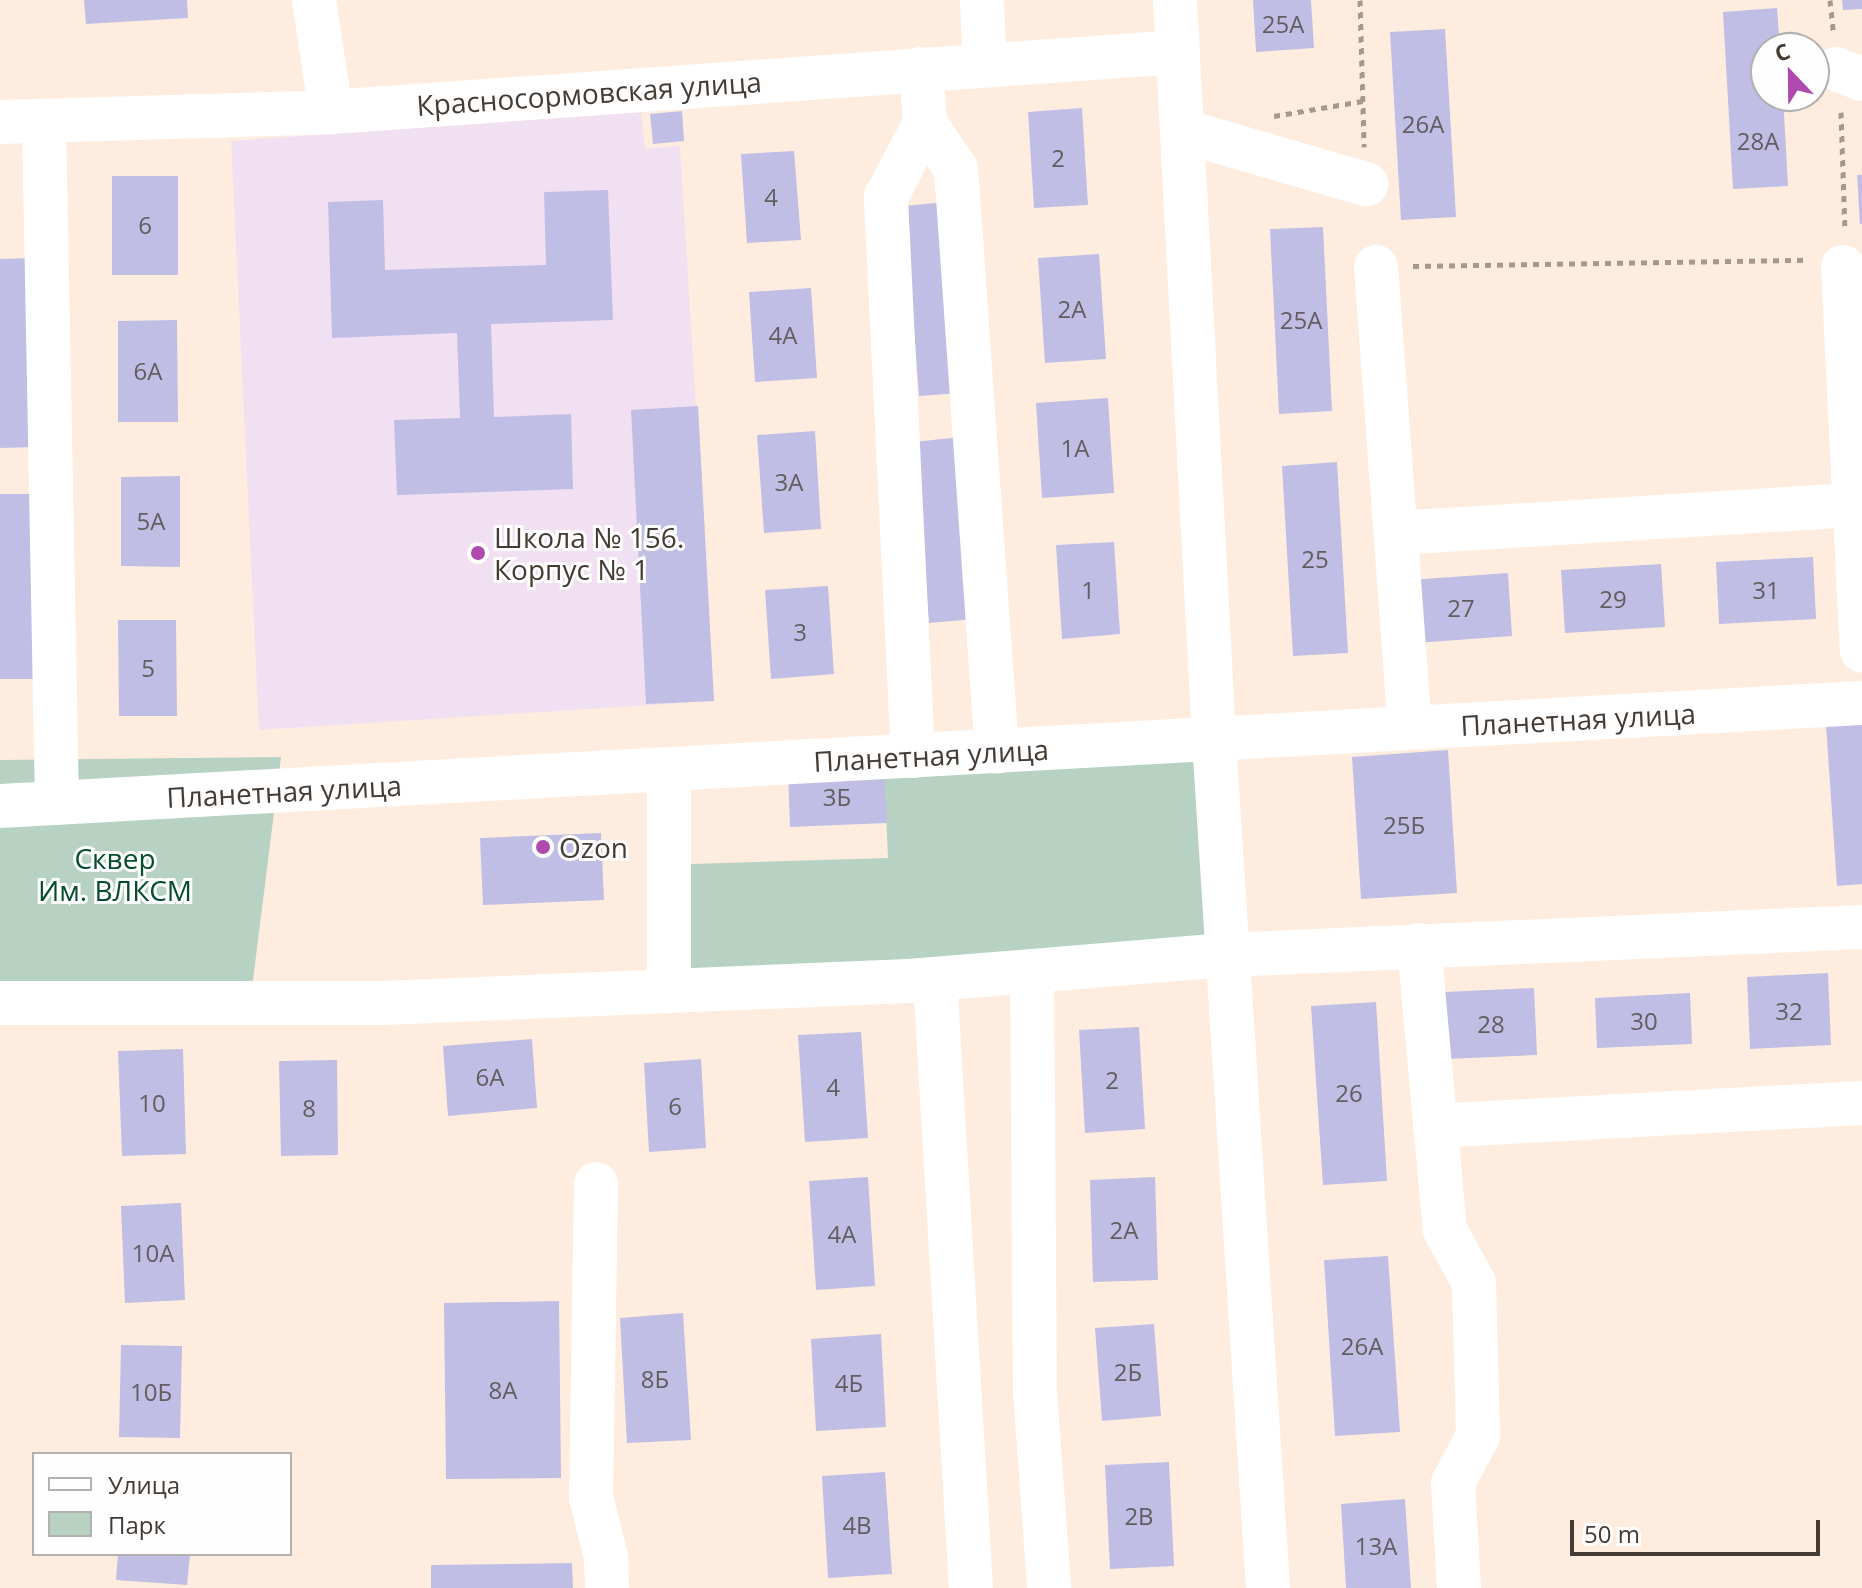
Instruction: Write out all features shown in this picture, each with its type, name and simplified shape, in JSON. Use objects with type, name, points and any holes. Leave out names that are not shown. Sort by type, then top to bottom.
[{"type":"street","points":[[314,0],[331,112]]},
{"type":"street","points":[[982,0],[985,65]]},
{"type":"street","points":[[1175,0],[1214,740],[1268,1588]]},
{"type":"street","name":"Красносормовская улица","points":[[0,122],[331,112],[1178,52]]},
{"type":"street","points":[[921,69],[925,123],[956,169],[997,752]]},
{"type":"street","points":[[44,121],[57,803]]},
{"type":"street","points":[[913,756],[886,197],[925,123]]},
{"type":"street","points":[[1183,131],[1366,184]]},
{"type":"street","points":[[1376,267],[1410,728]]},
{"type":"street","points":[[1843,267],[1862,651]]},
{"type":"street","points":[[1396,533],[1853,505]]},
{"type":"street","name":"Планетная улица","points":[[0,806],[1862,703]]},
{"type":"street","points":[[669,770],[669,991]]},
{"type":"street","points":[[0,1003],[383,1003],[935,979],[1228,955],[1419,945],[1862,927]]},
{"type":"street","points":[[1419,945],[1445,1230],[1474,1283],[1478,1436],[1453,1483],[1459,1588]]},
{"type":"street","points":[[1032,971],[1035,1391],[1049,1588]]},
{"type":"street","points":[[935,979],[971,1588]]},
{"type":"street","points":[[1435,1126],[1862,1103]]},
{"type":"street","points":[[596,1184],[591,1497],[606,1557],[607,1588]]},
{"type":"path","points":[[1360,0],[1366,184]]},
{"type":"path","points":[[1376,267],[1799,259],[1843,267],[1849,74],[1830,0]]},
{"type":"shaded area","name":"Школа № 156. Корпус № 1","points":[[641,112],[645,149],[680,146],[714,701],[259,730],[231,141]]},
{"type":"green space","points":[[1197,752],[1208,943],[690,978],[691,864],[888,858],[884,767]]},
{"type":"green space","name":"Сквер Им. ВЛКСМ","points":[[281,757],[252,988],[0,988],[0,760]]},
{"type":"building","points":[[84,0],[187,0],[188,18],[86,24]]},
{"type":"building","points":[[1253,0],[1311,0],[1314,48],[1256,52]]},
{"type":"building","points":[[1842,0],[1862,0],[1862,9],[1843,10]]},
{"type":"building","points":[[1777,8],[1779,32],[1750,32],[1750,112],[1784,112],[1788,186],[1733,189],[1723,12]]},
{"type":"building","points":[[1445,29],[1456,217],[1401,220],[1390,32]]},
{"type":"building","points":[[1082,108],[1088,205],[1034,208],[1028,112]]},
{"type":"building","points":[[682,111],[684,141],[653,144],[650,114]]},
{"type":"building","points":[[794,151],[801,240],[747,243],[741,154]]},
{"type":"building","points":[[1857,175],[1862,175],[1862,224],[1860,224]]},
{"type":"building","points":[[112,176],[178,176],[178,275],[112,275]]},
{"type":"building","points":[[608,190],[613,320],[491,324],[494,417],[571,414],[573,489],[397,495],[394,420],[460,418],[457,333],[332,338],[328,202],[383,200],[385,270],[546,265],[544,192]]},
{"type":"building","points":[[945,202],[959,393],[919,396],[905,206]]},
{"type":"building","points":[[1323,227],[1332,411],[1279,414],[1270,229]]},
{"type":"building","points":[[1099,254],[1106,359],[1045,363],[1038,258]]},
{"type":"building","points":[[31,258],[36,447],[0,448],[0,259]]},
{"type":"building","points":[[811,288],[817,378],[755,382],[749,292]]},
{"type":"building","points":[[177,320],[178,422],[118,422],[118,321]]},
{"type":"building","points":[[1108,398],[1114,493],[1042,498],[1036,403]]},
{"type":"building","points":[[698,406],[714,701],[646,704],[631,410]]},
{"type":"building","points":[[815,431],[821,529],[764,533],[757,435]]},
{"type":"building","points":[[960,437],[974,619],[929,623],[914,442]]},
{"type":"building","points":[[1337,462],[1348,653],[1293,656],[1282,466]]},
{"type":"building","points":[[180,476],[180,567],[121,566],[121,477]]},
{"type":"building","points":[[0,494],[37,494],[36,679],[0,679]]},
{"type":"building","points":[[1114,542],[1120,634],[1062,639],[1056,545]]},
{"type":"building","points":[[1813,557],[1816,619],[1719,624],[1716,562]]},
{"type":"building","points":[[1661,564],[1665,627],[1565,633],[1561,570]]},
{"type":"building","points":[[1508,573],[1512,636],[1415,643],[1410,580]]},
{"type":"building","points":[[828,586],[834,674],[771,679],[765,590]]},
{"type":"building","points":[[118,620],[176,620],[177,716],[119,716]]},
{"type":"building","points":[[1862,723],[1862,884],[1837,886],[1826,725]]},
{"type":"building","points":[[1448,750],[1457,893],[1361,899],[1352,757]]},
{"type":"building","points":[[884,767],[887,823],[790,827],[788,772]]},
{"type":"building","points":[[601,833],[604,900],[483,905],[480,838]]},
{"type":"building","points":[[1828,973],[1831,1045],[1750,1049],[1747,977]]},
{"type":"building","points":[[1534,988],[1537,1055],[1448,1059],[1445,992]]},
{"type":"building","points":[[1690,993],[1692,1044],[1597,1048],[1595,998]]},
{"type":"building","points":[[1376,1002],[1387,1181],[1323,1185],[1311,1006]]},
{"type":"building","points":[[1139,1027],[1145,1129],[1085,1133],[1079,1030]]},
{"type":"building","points":[[861,1032],[868,1138],[805,1142],[798,1035]]},
{"type":"building","points":[[532,1039],[537,1108],[448,1116],[443,1046]]},
{"type":"building","points":[[183,1049],[186,1154],[122,1156],[118,1051]]},
{"type":"building","points":[[701,1059],[706,1148],[649,1152],[644,1063]]},
{"type":"building","points":[[337,1060],[338,1155],[281,1156],[279,1061]]},
{"type":"building","points":[[868,1177],[875,1286],[816,1290],[809,1181]]},
{"type":"building","points":[[1155,1177],[1158,1280],[1093,1282],[1090,1180]]},
{"type":"building","points":[[181,1203],[185,1300],[125,1303],[121,1206]]},
{"type":"building","points":[[1388,1256],[1400,1432],[1335,1436],[1324,1260]]},
{"type":"building","points":[[559,1301],[561,1478],[446,1479],[444,1303]]},
{"type":"building","points":[[683,1313],[691,1440],[627,1443],[620,1318]]},
{"type":"building","points":[[1154,1324],[1161,1416],[1102,1421],[1095,1328]]},
{"type":"building","points":[[881,1334],[886,1427],[816,1431],[811,1339]]},
{"type":"building","points":[[121,1345],[182,1346],[180,1438],[119,1437]]},
{"type":"building","points":[[1169,1462],[1174,1566],[1110,1569],[1105,1465]]},
{"type":"building","points":[[885,1472],[892,1574],[828,1578],[822,1476]]},
{"type":"building","points":[[1405,1499],[1411,1588],[1346,1588],[1341,1504]]},
{"type":"building","points":[[118,1556],[190,1556],[187,1585],[116,1580]]},
{"type":"building","points":[[572,1563],[573,1588],[431,1588],[431,1565]]},
{"type":"place","name":"Школа № 156. Корпус № 1","points":[[478,553]]},
{"type":"place","name":"Ozon","points":[[543,847]]}]
